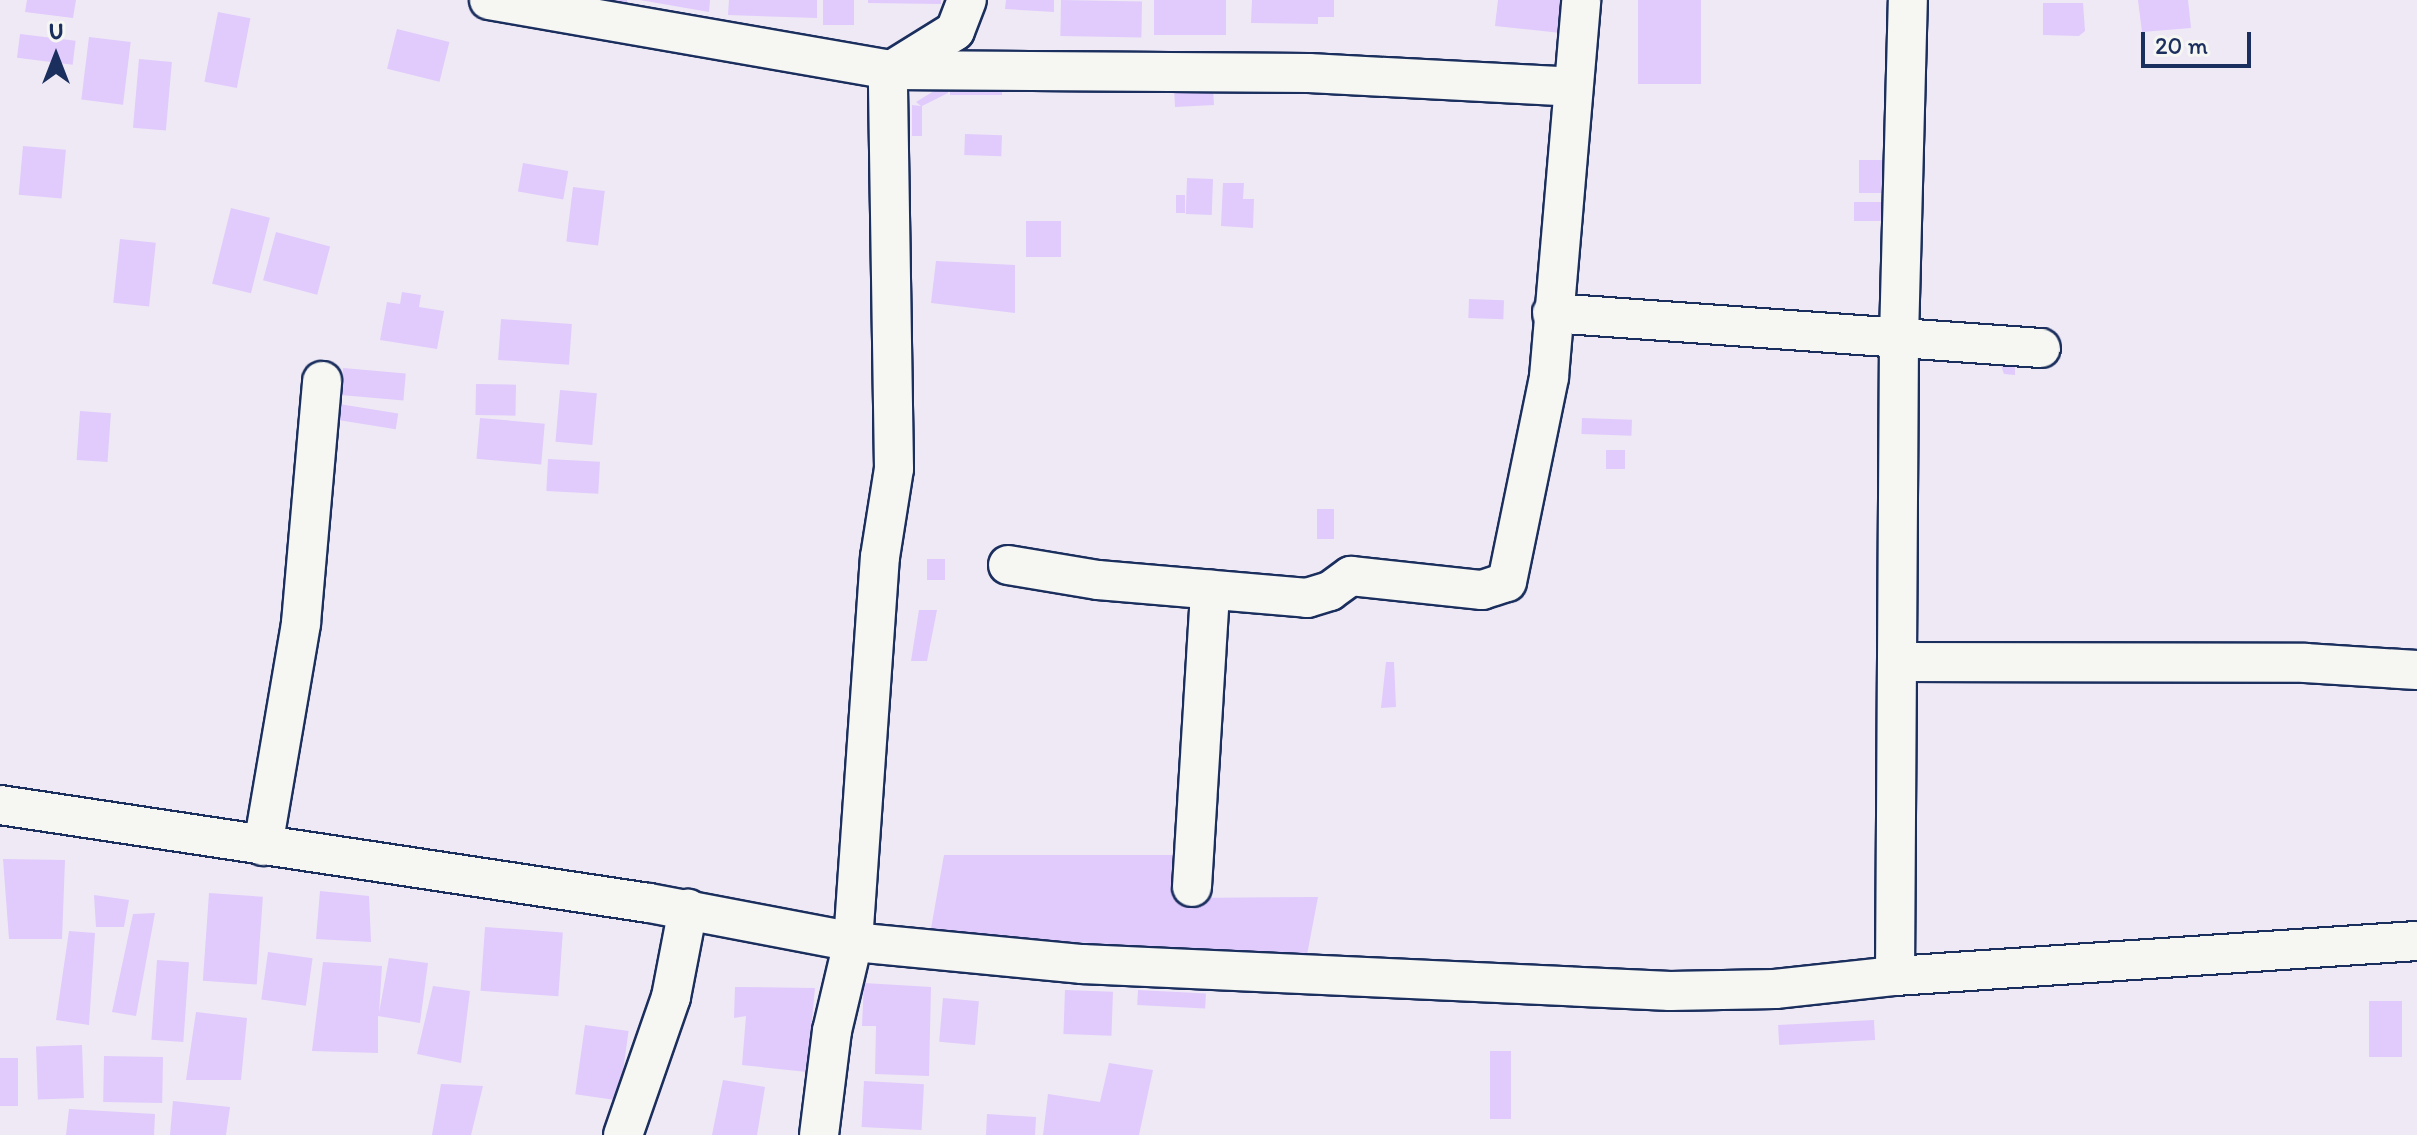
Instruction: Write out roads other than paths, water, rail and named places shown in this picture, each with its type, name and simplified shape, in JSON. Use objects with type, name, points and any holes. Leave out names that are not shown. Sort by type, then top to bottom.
[{"type":"street","points":[[489,0],[892,70],[1018,67],[1294,72],[1573,87]]},
{"type":"street","points":[[892,70],[955,31],[967,0]]},
{"type":"street","points":[[1008,565],[1098,580],[1307,598],[1330,591],[1351,576],[1482,590],[1507,582],[1546,391],[1581,0]]},
{"type":"street","points":[[1895,976],[1900,662],[1899,338],[1908,0]]},
{"type":"street","points":[[819,1135],[832,1031],[853,942],[880,557],[894,469],[887,127],[892,70]]},
{"type":"street","points":[[1552,313],[2041,348]]},
{"type":"street","points":[[263,846],[301,623],[322,381]]},
{"type":"street","points":[[1192,887],[1210,590]]},
{"type":"street","points":[[1900,662],[2305,663],[2417,670]]},
{"type":"street","points":[[1,805],[688,909],[853,942],[1082,964],[1670,991],[1775,989],[1895,976],[2417,941]]},
{"type":"street","points":[[623,1135],[671,997],[688,909]]}]
